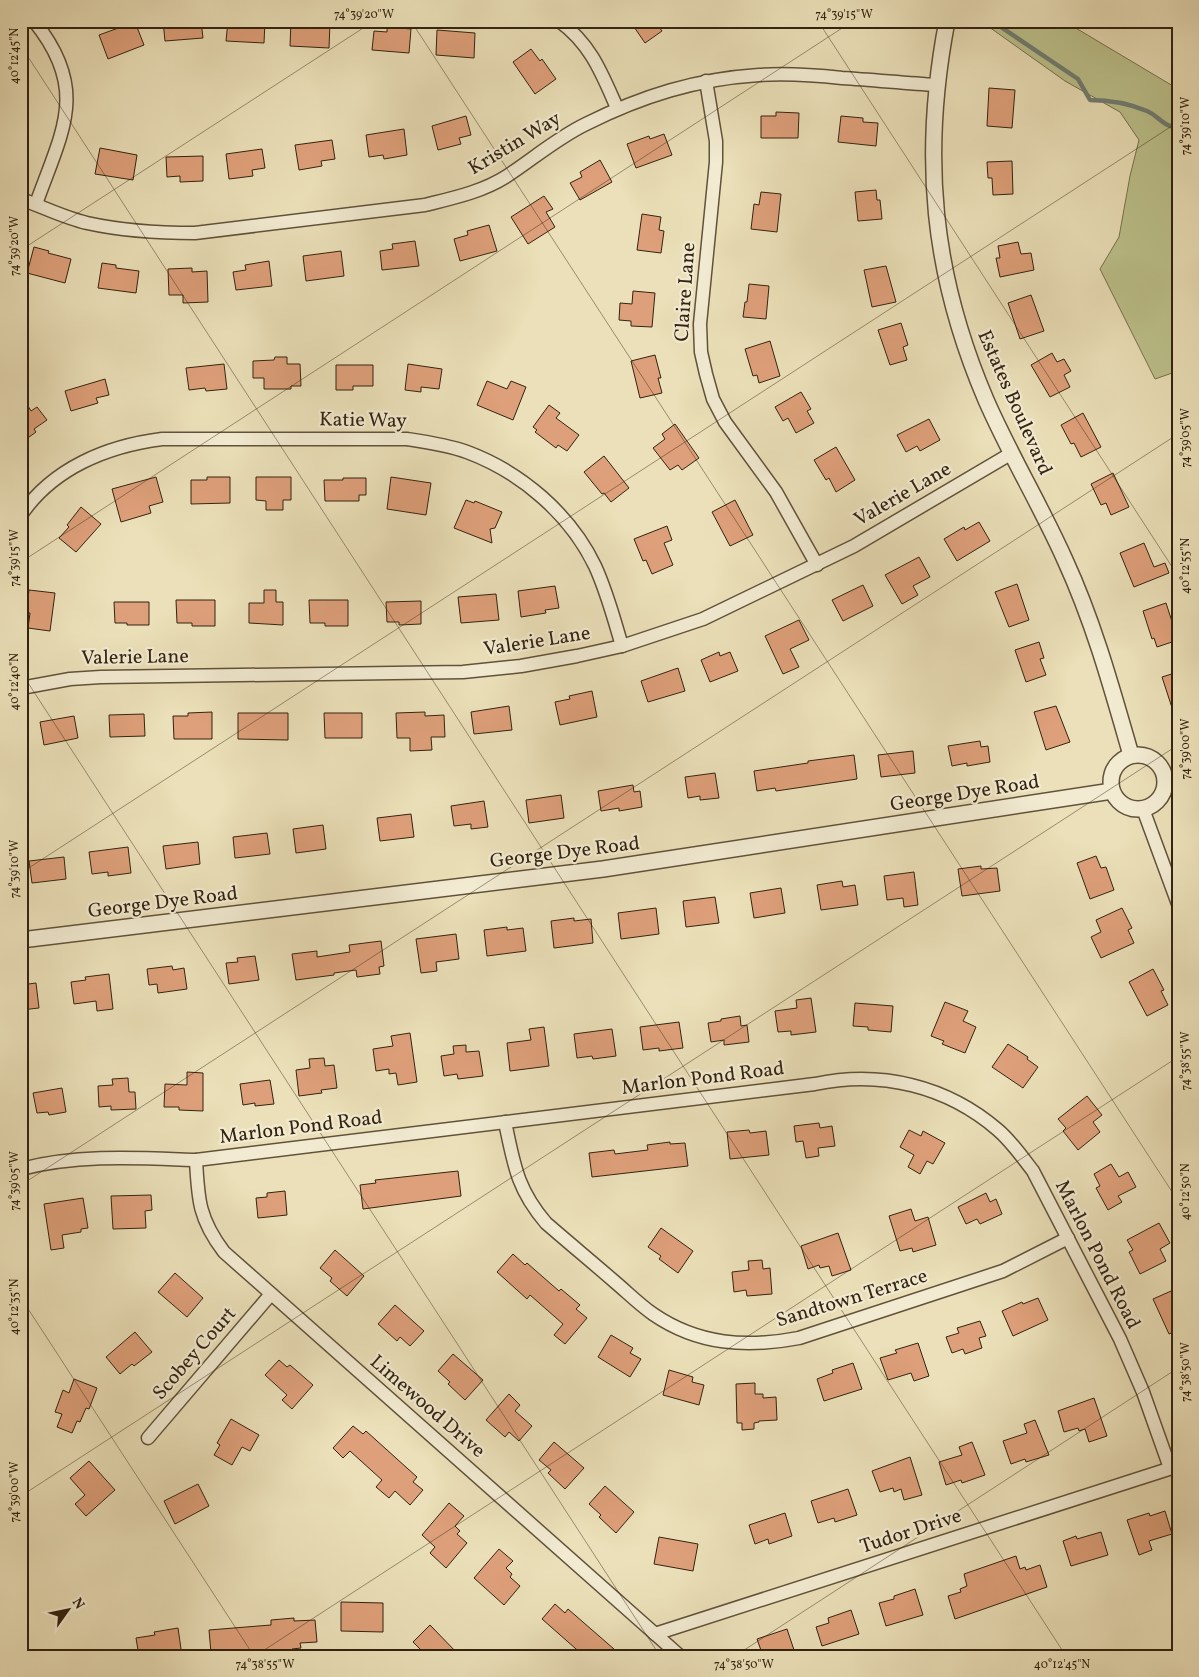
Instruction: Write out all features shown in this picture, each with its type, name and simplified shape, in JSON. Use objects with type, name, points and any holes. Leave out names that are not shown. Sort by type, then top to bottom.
[{"type":"street","points":[[559,21],[569,28],[586,46],[596,62],[618,108]]},
{"type":"street","name":"Estates Boulevard","points":[[947,21],[936,85],[933,134],[934,188],[938,230],[945,271],[971,363],[987,402],[1065,560],[1085,608],[1131,755]]},
{"type":"street","points":[[36,204],[62,129],[67,102],[66,83],[62,66],[38,22]]},
{"type":"street","name":"Kristin Way","points":[[21,199],[86,223],[132,231],[195,233],[425,204],[455,198],[481,189],[506,177],[581,126],[618,108],[668,90],[706,81],[761,74],[804,74],[936,85]]},
{"type":"street","name":"Claire Lane","points":[[706,81],[716,141],[700,324],[701,352],[706,374],[714,399],[725,422],[776,492],[817,565]]},
{"type":"street","name":"Katie Way","points":[[21,515],[42,492],[62,475],[84,461],[111,449],[136,442],[162,439],[407,439],[435,443],[466,452],[496,465],[540,495],[562,518],[580,540],[594,564],[606,590],[622,646]]},
{"type":"street","name":"Valerie Lane","points":[[21,688],[70,679],[101,677],[463,672],[520,666],[622,646],[703,619],[817,565],[862,541],[1012,453]]},
{"type":"street","points":[[1140,754],[1148,756],[1171,773],[1161,797],[1143,809],[1128,808],[1121,804],[1112,791],[1110,784],[1113,769],[1124,758],[1131,755],[1140,754]]},
{"type":"street","name":"George Dye Road","points":[[21,940],[603,869],[1112,791]]},
{"type":"street","points":[[1143,809],[1178,904]]},
{"type":"street","name":"Marlon Pond Road","points":[[21,1169],[71,1160],[105,1158],[196,1160],[858,1078],[906,1083],[953,1099],[977,1114],[999,1131],[1033,1171],[1120,1339],[1174,1467]]},
{"type":"street","name":"Sandtown Terrace","points":[[505,1122],[515,1170],[522,1189],[532,1207],[546,1223],[653,1314],[681,1330],[720,1342],[756,1344],[799,1338],[1003,1271],[1068,1238]]},
{"type":"street","name":"Limewood Drive","points":[[196,1160],[198,1198],[202,1216],[212,1236],[224,1252],[680,1656]]},
{"type":"street","name":"Scobey Court","points":[[148,1438],[271,1294]]},
{"type":"street","name":"Tudor Drive","points":[[655,1634],[1174,1467]]},
{"type":"green space","points":[[983,21],[1064,21],[1178,89],[1178,371],[1155,379],[1100,269],[1119,237],[1130,176],[1139,140],[1120,112],[1065,81]]},
{"type":"building","points":[[163,21],[201,21],[203,38],[165,41]]},
{"type":"building","points":[[228,21],[265,21],[264,43],[226,41]]},
{"type":"building","points":[[291,21],[330,23],[329,48],[290,46]]},
{"type":"building","points":[[630,21],[655,21],[662,31],[645,43]]},
{"type":"building","points":[[135,22],[144,45],[108,59],[99,35]]},
{"type":"building","points":[[387,27],[411,29],[409,53],[372,50],[374,31],[387,32]]},
{"type":"building","points":[[437,30],[475,33],[474,58],[436,55]]},
{"type":"building","points":[[531,49],[540,61],[542,59],[556,79],[535,94],[513,62]]},
{"type":"building","points":[[989,88],[1015,90],[1012,128],[987,126]]},
{"type":"building","points":[[776,112],[799,113],[798,138],[761,138],[761,116],[776,116]]},
{"type":"building","points":[[466,116],[471,135],[459,138],[461,144],[438,150],[432,126]]},
{"type":"building","points":[[841,116],[863,118],[863,122],[878,123],[876,146],[838,142]]},
{"type":"building","points":[[404,129],[407,155],[384,159],[383,155],[369,157],[366,135]]},
{"type":"building","points":[[664,134],[672,155],[636,168],[627,144],[649,136],[650,139]]},
{"type":"building","points":[[332,140],[335,159],[321,161],[322,166],[299,170],[295,145]]},
{"type":"building","points":[[100,148],[137,155],[133,180],[95,174]]},
{"type":"building","points":[[262,149],[265,168],[252,170],[253,176],[229,179],[226,154]]},
{"type":"building","points":[[203,156],[203,181],[180,182],[180,176],[167,177],[166,157]]},
{"type":"building","points":[[600,160],[612,182],[580,200],[570,183],[582,177],[580,172]]},
{"type":"building","points":[[1012,161],[1013,194],[993,195],[992,178],[988,178],[987,162]]},
{"type":"building","points":[[876,190],[877,200],[880,200],[882,219],[858,221],[855,192]]},
{"type":"building","points":[[761,192],[781,194],[777,232],[751,229],[754,204],[759,205]]},
{"type":"building","points":[[544,196],[553,209],[546,212],[555,227],[528,244],[511,217]]},
{"type":"building","points":[[642,214],[661,217],[659,230],[664,231],[661,253],[637,250]]},
{"type":"building","points":[[489,225],[497,251],[460,261],[454,239],[468,235],[467,231]]},
{"type":"building","points":[[415,241],[419,266],[382,270],[380,251],[393,249],[392,244]]},
{"type":"building","points":[[1018,242],[1021,254],[1031,253],[1034,270],[1000,277],[996,258],[1000,258],[998,246]]},
{"type":"building","points":[[34,247],[71,259],[65,283],[27,273]]},
{"type":"building","points":[[341,251],[344,276],[306,281],[303,256]]},
{"type":"building","points":[[269,261],[272,286],[236,290],[233,272],[246,270],[245,265]]},
{"type":"building","points":[[102,263],[116,265],[116,268],[139,271],[136,293],[98,288]]},
{"type":"building","points":[[886,266],[896,302],[872,307],[864,270]]},
{"type":"building","points":[[192,268],[192,272],[207,271],[208,302],[183,303],[183,295],[169,295],[168,269]]},
{"type":"building","points":[[749,284],[769,286],[766,319],[743,317]]},
{"type":"building","points":[[633,291],[655,293],[652,327],[631,326],[631,321],[619,320],[620,303],[632,304]]},
{"type":"building","points":[[1031,295],[1044,331],[1020,339],[1008,303]]},
{"type":"building","points":[[901,323],[908,345],[903,347],[907,360],[890,365],[878,330]]},
{"type":"building","points":[[770,341],[780,376],[759,383],[757,375],[753,376],[745,349]]},
{"type":"building","points":[[1052,353],[1057,362],[1064,359],[1071,371],[1064,375],[1070,387],[1050,397],[1031,365]]},
{"type":"building","points":[[655,355],[661,378],[658,378],[662,393],[640,398],[631,361]]},
{"type":"building","points":[[275,357],[287,357],[287,364],[300,364],[301,386],[291,386],[291,389],[264,389],[264,378],[253,378],[253,361],[274,360]]},
{"type":"building","points":[[224,364],[227,389],[206,391],[205,388],[189,390],[186,368]]},
{"type":"building","points":[[408,364],[442,369],[439,389],[421,387],[421,392],[405,390]]},
{"type":"building","points":[[336,365],[373,365],[373,386],[353,386],[353,390],[336,390]]},
{"type":"building","points":[[105,379],[109,395],[96,398],[98,403],[71,411],[65,391]]},
{"type":"building","points":[[487,381],[507,389],[511,381],[526,387],[513,420],[477,405]]},
{"type":"building","points":[[801,392],[811,409],[807,411],[814,423],[796,433],[788,418],[783,421],[775,407]]},
{"type":"building","points":[[549,405],[560,413],[556,418],[579,435],[567,451],[558,445],[556,448],[535,432],[537,430],[533,427]]},
{"type":"building","points":[[28,406],[31,411],[37,407],[47,420],[34,429],[36,432],[21,443],[21,412]]},
{"type":"building","points":[[1083,413],[1101,447],[1081,457],[1074,443],[1071,444],[1061,425]]},
{"type":"building","points":[[929,419],[940,440],[920,451],[917,446],[906,452],[897,435]]},
{"type":"building","points":[[675,424],[699,458],[682,470],[678,465],[670,470],[653,448],[665,439],[662,434]]},
{"type":"building","points":[[836,447],[855,480],[836,492],[829,478],[826,480],[814,460]]},
{"type":"building","points":[[604,456],[629,488],[611,502],[584,472]]},
{"type":"building","points":[[1113,473],[1129,507],[1111,515],[1106,503],[1101,505],[1091,484]]},
{"type":"building","points":[[156,477],[163,502],[149,506],[151,513],[121,522],[112,489]]},
{"type":"building","points":[[207,477],[230,477],[230,503],[191,504],[191,480],[207,480]]},
{"type":"building","points":[[256,477],[291,477],[291,500],[283,500],[283,510],[266,510],[266,501],[256,500]]},
{"type":"building","points":[[391,477],[431,483],[426,515],[387,509]]},
{"type":"building","points":[[343,478],[366,478],[366,495],[359,495],[359,501],[325,501],[324,480],[343,480]]},
{"type":"building","points":[[466,500],[474,503],[475,501],[502,512],[495,528],[490,529],[492,543],[454,528]]},
{"type":"building","points":[[735,500],[753,535],[730,546],[712,512]]},
{"type":"building","points":[[81,507],[101,524],[76,552],[59,538],[69,527],[67,525]]},
{"type":"building","points":[[979,522],[990,541],[957,561],[944,539],[964,527],[965,530]]},
{"type":"building","points":[[667,526],[672,540],[664,543],[673,565],[652,574],[646,560],[643,561],[634,539]]},
{"type":"building","points":[[1144,543],[1154,567],[1165,563],[1169,573],[1134,587],[1120,553]]},
{"type":"building","points":[[919,557],[930,577],[913,586],[918,595],[902,604],[885,575]]},
{"type":"building","points":[[1017,584],[1029,620],[1009,627],[995,592]]},
{"type":"building","points":[[863,585],[873,606],[843,621],[832,600]]},
{"type":"building","points":[[555,586],[559,608],[545,610],[546,613],[521,617],[518,591]]},
{"type":"building","points":[[29,590],[55,593],[50,631],[28,628],[30,613],[26,613]]},
{"type":"building","points":[[264,590],[276,590],[276,602],[283,602],[283,625],[249,623],[249,603],[264,603]]},
{"type":"building","points":[[496,594],[499,620],[461,623],[458,597]]},
{"type":"building","points":[[176,600],[215,600],[215,626],[192,626],[192,623],[177,623]]},
{"type":"building","points":[[309,600],[348,600],[348,626],[325,626],[325,623],[310,623]]},
{"type":"building","points":[[421,601],[421,624],[399,625],[399,622],[387,622],[386,602]]},
{"type":"building","points":[[114,602],[149,602],[149,625],[115,623]]},
{"type":"building","points":[[1166,603],[1178,640],[1157,647],[1154,638],[1152,639],[1143,611]]},
{"type":"building","points":[[799,620],[809,640],[790,649],[799,667],[783,674],[765,636]]},
{"type":"building","points":[[1039,642],[1044,658],[1040,659],[1046,675],[1026,682],[1015,650]]},
{"type":"building","points":[[719,652],[720,656],[730,652],[738,671],[710,682],[701,660]]},
{"type":"building","points":[[678,668],[685,691],[648,702],[641,681]]},
{"type":"building","points":[[1178,672],[1178,717],[1175,717],[1162,677]]},
{"type":"building","points":[[592,691],[597,717],[560,725],[555,702],[570,699],[569,696]]},
{"type":"building","points":[[509,706],[512,730],[474,734],[471,712]]},
{"type":"building","points":[[1056,706],[1070,742],[1046,750],[1034,712]]},
{"type":"building","points":[[212,712],[212,739],[174,739],[173,716],[188,716],[188,713]]},
{"type":"building","points":[[425,712],[425,716],[444,715],[445,737],[431,737],[432,750],[410,751],[410,738],[397,738],[396,713]]},
{"type":"building","points":[[238,713],[288,713],[288,740],[238,739]]},
{"type":"building","points":[[324,713],[362,713],[362,738],[325,738]]},
{"type":"building","points":[[144,714],[145,736],[110,737],[109,715]]},
{"type":"building","points":[[74,716],[78,738],[44,745],[40,722]]},
{"type":"building","points":[[980,741],[981,747],[988,746],[990,762],[967,766],[967,763],[952,766],[948,746]]},
{"type":"building","points":[[913,751],[915,773],[881,777],[878,755]]},
{"type":"building","points":[[854,755],[857,779],[776,791],[775,788],[757,791],[754,771]]},
{"type":"building","points":[[715,773],[719,798],[700,800],[700,796],[688,798],[685,777]]},
{"type":"building","points":[[633,785],[634,792],[640,791],[642,807],[619,811],[619,808],[601,811],[598,791]]},
{"type":"building","points":[[561,795],[564,818],[529,823],[526,800]]},
{"type":"building","points":[[484,801],[488,827],[471,829],[471,824],[454,826],[451,806]]},
{"type":"building","points":[[411,814],[414,837],[380,841],[377,818]]},
{"type":"building","points":[[323,825],[326,849],[296,853],[293,829]]},
{"type":"building","points":[[267,833],[270,854],[235,858],[233,837]]},
{"type":"building","points":[[198,842],[200,864],[166,869],[163,846]]},
{"type":"building","points":[[128,847],[131,873],[108,876],[108,872],[92,874],[89,852]]},
{"type":"building","points":[[1096,856],[1101,868],[1106,867],[1114,890],[1090,899],[1077,863]]},
{"type":"building","points":[[64,857],[66,879],[32,883],[29,861]]},
{"type":"building","points":[[981,866],[981,869],[997,868],[1000,891],[962,896],[958,869]]},
{"type":"building","points":[[914,872],[918,905],[904,907],[903,898],[887,900],[884,876]]},
{"type":"building","points":[[842,881],[843,887],[855,885],[858,905],[821,910],[817,885]]},
{"type":"building","points":[[781,888],[785,913],[754,918],[750,893]]},
{"type":"building","points":[[715,897],[719,923],[686,927],[683,901]]},
{"type":"building","points":[[656,908],[659,934],[621,939],[618,913]]},
{"type":"building","points":[[1122,908],[1132,928],[1128,930],[1134,943],[1101,958],[1091,937],[1101,932],[1096,920]]},
{"type":"building","points":[[574,918],[574,921],[591,919],[593,943],[554,948],[551,921]]},
{"type":"building","points":[[507,927],[507,930],[523,928],[526,951],[487,956],[484,930]]},
{"type":"building","points":[[456,934],[459,959],[436,962],[437,971],[421,973],[416,939]]},
{"type":"building","points":[[381,941],[384,966],[379,967],[380,974],[357,977],[356,970],[296,980],[292,954],[317,951],[317,957],[350,952],[349,945]]},
{"type":"building","points":[[255,956],[259,980],[229,984],[226,963],[238,962],[237,958]]},
{"type":"building","points":[[172,966],[173,970],[184,968],[187,989],[158,993],[157,984],[149,985],[147,969]]},
{"type":"building","points":[[1153,969],[1164,990],[1161,991],[1168,1005],[1147,1016],[1129,982]]},
{"type":"building","points":[[109,974],[113,1009],[97,1011],[96,1001],[74,1004],[71,982],[86,980],[85,977]]},
{"type":"building","points":[[36,983],[39,1008],[21,1010],[21,985]]},
{"type":"building","points":[[811,998],[816,1032],[791,1035],[791,1031],[778,1032],[775,1011],[797,1008],[796,1000]]},
{"type":"building","points":[[945,1002],[968,1011],[963,1021],[976,1027],[965,1053],[942,1044],[944,1041],[931,1036]]},
{"type":"building","points":[[855,1003],[893,1006],[891,1032],[868,1030],[868,1027],[853,1026]]},
{"type":"building","points":[[740,1016],[741,1026],[747,1025],[749,1042],[724,1045],[724,1040],[711,1042],[708,1023]]},
{"type":"building","points":[[679,1022],[683,1048],[659,1051],[659,1048],[643,1050],[640,1027]]},
{"type":"building","points":[[544,1027],[549,1066],[510,1071],[507,1043],[531,1040],[529,1029]]},
{"type":"building","points":[[612,1029],[616,1056],[593,1059],[592,1056],[577,1058],[574,1034]]},
{"type":"building","points":[[410,1033],[417,1082],[398,1085],[396,1073],[389,1074],[389,1069],[376,1071],[373,1049],[393,1046],[391,1036]]},
{"type":"building","points":[[1008,1044],[1028,1057],[1027,1059],[1038,1067],[1023,1088],[992,1067]]},
{"type":"building","points":[[466,1045],[466,1052],[479,1051],[483,1076],[458,1079],[457,1074],[444,1076],[441,1056],[454,1054],[453,1046]]},
{"type":"building","points":[[324,1058],[325,1066],[334,1065],[337,1088],[321,1090],[322,1093],[299,1096],[296,1070],[310,1068],[309,1059]]},
{"type":"building","points":[[187,1072],[203,1073],[203,1111],[179,1110],[179,1107],[164,1107],[165,1084],[187,1085]]},
{"type":"building","points":[[128,1078],[129,1092],[135,1092],[136,1109],[111,1110],[111,1106],[99,1107],[98,1086],[113,1085],[112,1079]]},
{"type":"building","points":[[270,1080],[274,1104],[255,1106],[255,1103],[243,1105],[240,1084]]},
{"type":"building","points":[[62,1088],[66,1112],[49,1115],[48,1112],[37,1113],[33,1093]]},
{"type":"building","points":[[1087,1096],[1102,1115],[1093,1122],[1100,1132],[1078,1150],[1063,1131],[1066,1128],[1058,1119]]},
{"type":"building","points":[[819,1123],[820,1128],[832,1126],[835,1146],[818,1148],[819,1156],[806,1158],[803,1141],[796,1142],[794,1126]]},
{"type":"building","points":[[749,1130],[750,1133],[766,1131],[769,1155],[730,1159],[727,1132]]},
{"type":"building","points":[[909,1130],[921,1136],[923,1131],[945,1143],[933,1164],[927,1161],[920,1174],[908,1167],[914,1155],[900,1147]]},
{"type":"building","points":[[670,1142],[670,1144],[685,1143],[688,1166],[592,1177],[589,1153],[614,1150],[615,1154],[648,1150],[647,1145]]},
{"type":"building","points":[[1111,1164],[1119,1177],[1128,1172],[1136,1187],[1118,1196],[1122,1202],[1108,1210],[1096,1188],[1100,1186],[1094,1174]]},
{"type":"building","points":[[458,1171],[461,1196],[363,1209],[360,1185],[376,1183],[375,1180]]},
{"type":"building","points":[[285,1191],[287,1215],[258,1218],[256,1198],[267,1197],[267,1193]]},
{"type":"building","points":[[986,1193],[990,1202],[996,1199],[1002,1214],[980,1224],[977,1219],[966,1224],[958,1207]]},
{"type":"building","points":[[151,1195],[152,1210],[145,1211],[146,1228],[113,1229],[111,1196]]},
{"type":"building","points":[[83,1198],[88,1228],[81,1229],[81,1232],[62,1235],[64,1248],[51,1250],[44,1204]]},
{"type":"building","points":[[911,1209],[915,1221],[928,1217],[936,1245],[913,1252],[912,1248],[900,1251],[889,1216]]},
{"type":"building","points":[[1159,1223],[1170,1243],[1160,1249],[1166,1261],[1140,1274],[1129,1252],[1133,1250],[1127,1240]]},
{"type":"building","points":[[661,1228],[693,1251],[678,1273],[659,1259],[661,1256],[648,1247]]},
{"type":"building","points":[[838,1233],[851,1270],[832,1276],[829,1266],[820,1268],[819,1265],[808,1269],[801,1246]]},
{"type":"building","points":[[335,1250],[364,1276],[347,1296],[330,1281],[332,1278],[320,1268]]},
{"type":"building","points":[[513,1254],[525,1265],[527,1263],[559,1291],[561,1289],[580,1305],[576,1309],[587,1318],[565,1344],[554,1335],[563,1324],[530,1295],[527,1299],[497,1272]]},
{"type":"building","points":[[762,1260],[763,1269],[770,1268],[772,1294],[747,1296],[746,1290],[734,1292],[732,1272],[749,1270],[748,1261]]},
{"type":"building","points":[[175,1273],[203,1298],[187,1317],[158,1292]]},
{"type":"building","points":[[1178,1288],[1178,1330],[1169,1334],[1153,1299]]},
{"type":"building","points":[[1038,1298],[1048,1320],[1013,1336],[1002,1311],[1022,1302],[1023,1304]]},
{"type":"building","points":[[395,1305],[424,1331],[410,1346],[400,1337],[397,1341],[378,1324]]},
{"type":"building","points":[[980,1321],[986,1336],[979,1338],[982,1348],[965,1354],[963,1349],[952,1353],[946,1337],[959,1333],[957,1328]]},
{"type":"building","points":[[135,1332],[152,1352],[120,1374],[106,1357]]},
{"type":"building","points":[[611,1335],[633,1348],[630,1353],[641,1359],[630,1377],[598,1357]]},
{"type":"building","points":[[918,1343],[929,1376],[914,1381],[911,1373],[888,1380],[880,1358],[897,1353],[895,1350]]},
{"type":"building","points":[[453,1354],[483,1380],[465,1400],[448,1384],[450,1382],[438,1371]]},
{"type":"building","points":[[279,1360],[287,1367],[290,1365],[313,1385],[292,1409],[282,1400],[287,1395],[265,1375]]},
{"type":"building","points":[[853,1363],[862,1389],[824,1401],[817,1379],[833,1373],[832,1370]]},
{"type":"building","points":[[669,1370],[693,1377],[692,1382],[704,1385],[699,1405],[663,1395]]},
{"type":"building","points":[[74,1379],[97,1388],[89,1409],[86,1408],[80,1422],[77,1421],[72,1433],[57,1427],[62,1414],[55,1412],[63,1390],[69,1393]]},
{"type":"building","points":[[755,1383],[755,1394],[763,1394],[763,1398],[776,1397],[777,1420],[759,1421],[754,1423],[754,1429],[742,1430],[742,1423],[737,1423],[736,1384]]},
{"type":"building","points":[[509,1394],[520,1405],[515,1411],[532,1426],[519,1441],[509,1432],[505,1437],[486,1420]]},
{"type":"building","points":[[1094,1398],[1107,1436],[1089,1442],[1085,1429],[1079,1431],[1078,1428],[1064,1432],[1058,1411]]},
{"type":"building","points":[[231,1419],[259,1435],[250,1451],[242,1447],[232,1465],[214,1455],[220,1445],[217,1443]]},
{"type":"building","points":[[1035,1420],[1049,1455],[1026,1462],[1025,1459],[1011,1464],[1003,1441],[1027,1433],[1024,1424]]},
{"type":"building","points":[[353,1426],[363,1434],[366,1431],[417,1477],[413,1482],[423,1490],[410,1505],[395,1491],[389,1498],[376,1487],[382,1480],[350,1451],[343,1458],[333,1448]]},
{"type":"building","points":[[554,1442],[584,1468],[565,1489],[548,1473],[551,1470],[539,1460]]},
{"type":"building","points":[[972,1442],[985,1475],[962,1483],[961,1480],[946,1485],[939,1462],[962,1455],[959,1447]]},
{"type":"building","points":[[910,1457],[922,1495],[904,1500],[901,1489],[894,1492],[893,1488],[880,1492],[872,1471]]},
{"type":"building","points":[[89,1461],[115,1490],[86,1516],[75,1504],[85,1495],[70,1478]]},
{"type":"building","points":[[198,1484],[209,1506],[175,1524],[164,1501]]},
{"type":"building","points":[[605,1486],[634,1512],[616,1533],[599,1517],[601,1515],[589,1504]]},
{"type":"building","points":[[848,1489],[857,1515],[835,1522],[834,1518],[818,1523],[811,1501]]},
{"type":"building","points":[[449,1503],[464,1516],[455,1526],[460,1531],[457,1534],[467,1543],[446,1568],[430,1553],[435,1547],[422,1535]]},
{"type":"building","points":[[1165,1511],[1172,1534],[1149,1541],[1152,1550],[1139,1555],[1127,1520],[1149,1513],[1150,1516]]},
{"type":"building","points":[[785,1513],[792,1536],[769,1544],[768,1539],[755,1544],[749,1525]]},
{"type":"building","points":[[1101,1532],[1108,1555],[1071,1566],[1063,1541],[1076,1536],[1077,1539]]},
{"type":"building","points":[[659,1537],[698,1544],[693,1571],[654,1564]]},
{"type":"building","points":[[499,1549],[513,1561],[506,1568],[512,1574],[510,1577],[520,1586],[504,1605],[474,1578]]},
{"type":"building","points":[[1016,1556],[1020,1569],[1025,1567],[1026,1570],[1040,1565],[1047,1587],[955,1619],[948,1596],[961,1592],[960,1589],[967,1586],[964,1574]]},
{"type":"building","points":[[915,1589],[923,1615],[886,1626],[879,1603],[894,1599],[894,1596]]},
{"type":"building","points":[[341,1602],[383,1603],[383,1632],[341,1631]]},
{"type":"building","points":[[555,1604],[565,1613],[568,1609],[622,1656],[584,1656],[542,1619]]},
{"type":"building","points":[[851,1610],[859,1634],[822,1646],[816,1627],[829,1623],[828,1618]]},
{"type":"building","points":[[294,1618],[294,1621],[315,1620],[317,1642],[300,1643],[301,1648],[292,1649],[292,1656],[226,1656],[226,1652],[211,1653],[209,1630],[271,1625],[271,1620]]},
{"type":"building","points":[[430,1625],[460,1656],[427,1656],[413,1642]]},
{"type":"building","points":[[178,1628],[182,1656],[139,1656],[136,1638],[155,1635],[154,1632]]},
{"type":"building","points":[[787,1629],[796,1656],[763,1656],[757,1639]]},
{"type":"waterway","points":[[992,21],[1078,79],[1090,100],[1134,106],[1152,113],[1164,123],[1178,128]]}]
